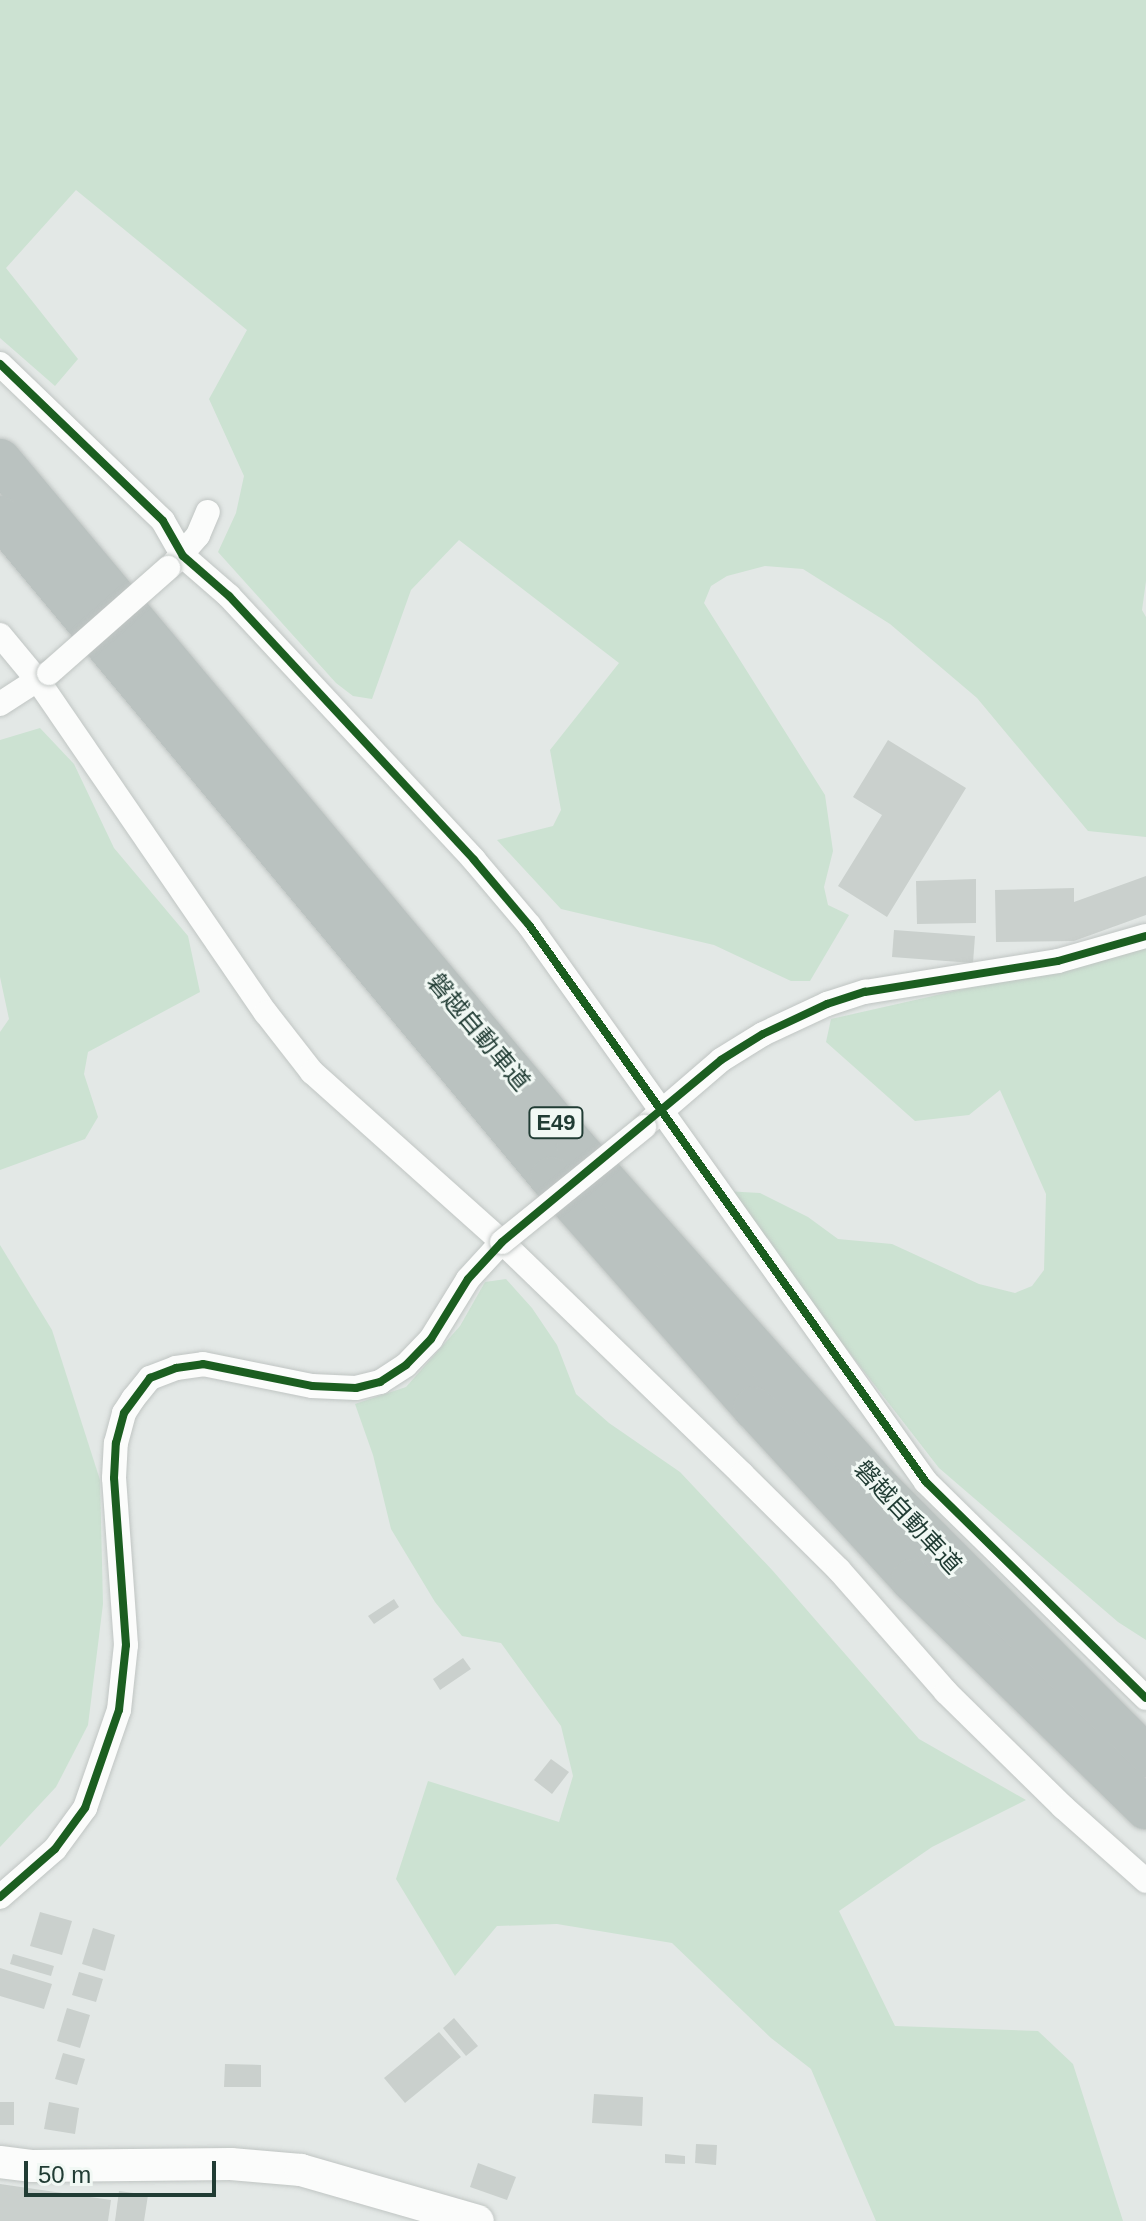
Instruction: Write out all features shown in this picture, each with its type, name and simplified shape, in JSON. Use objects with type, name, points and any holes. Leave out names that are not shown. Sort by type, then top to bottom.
[{"type":"highway","name":"磐越自動車道","points":[[0,460],[607,1183],[888,1498],[1146,1756]]},
{"type":"highway","name":"磐越自動車道","points":[[0,517],[551,1178],[743,1396],[912,1580],[1146,1808]]},
{"type":"main road","points":[[0,2162],[33,2166],[231,2164],[301,2170],[478,2221]]},
{"type":"street","points":[[0,364],[163,521],[176,562],[229,596],[474,860],[529,925],[652,1120],[926,1482],[1146,1698]]},
{"type":"street","points":[[0,704],[44,678],[176,562],[208,512]]},
{"type":"street","points":[[0,635],[44,678],[266,1013],[312,1072],[502,1242],[828,1560],[967,1713],[1063,1807],[1146,1881]]},
{"type":"street","points":[[0,1897],[55,1849],[85,1808],[119,1710],[126,1645],[114,1478],[116,1443],[124,1413],[150,1378],[176,1368],[203,1364],[312,1386],[356,1388],[380,1382],[406,1365],[431,1339],[468,1279],[502,1242],[721,1060],[763,1034],[827,1004],[865,992],[1058,961],[1146,936]]},
{"type":"green space","points":[[0,0],[1146,0],[1146,581],[1142,610],[1146,617],[1146,837],[1088,831],[977,698],[890,624],[803,569],[765,566],[727,576],[711,586],[704,603],[825,795],[833,851],[824,887],[828,905],[849,915],[810,981],[791,981],[714,945],[561,909],[497,840],[553,826],[561,810],[550,750],[619,663],[459,540],[411,590],[372,699],[353,696],[336,683],[218,552],[236,513],[244,476],[209,399],[247,330],[76,190],[6,268],[78,359],[55,386],[0,338]]},
{"type":"green space","points":[[40,728],[74,764],[114,848],[188,936],[200,992],[88,1052],[84,1074],[98,1117],[85,1139],[0,1170],[0,1032],[9,1019],[0,977],[0,740]]},
{"type":"green space","points":[[1146,948],[1146,1640],[1118,1622],[939,1468],[724,1191],[760,1193],[808,1217],[838,1239],[892,1244],[979,1284],[1015,1293],[1032,1286],[1044,1270],[1046,1194],[1000,1090],[969,1115],[915,1121],[826,1042],[831,1019]]},
{"type":"green space","points":[[0,1245],[52,1330],[100,1480],[103,1604],[88,1725],[56,1787],[0,1847]]},
{"type":"green space","points":[[506,1279],[532,1308],[557,1345],[576,1394],[609,1423],[680,1472],[773,1571],[919,1739],[1026,1800],[932,1847],[839,1911],[895,2026],[1038,2031],[1073,2064],[1123,2221],[876,2221],[811,2069],[771,2038],[672,1943],[557,1924],[497,1926],[455,1976],[396,1879],[428,1781],[559,1822],[573,1776],[561,1726],[501,1643],[462,1636],[435,1602],[391,1529],[373,1455],[355,1404],[406,1387],[460,1326],[485,1282]]},
{"type":"building","points":[[888,740],[966,788],[887,917],[838,886],[882,815],[853,797]]},
{"type":"building","points":[[1146,876],[1146,915],[1074,941],[996,942],[995,890],[1074,888],[1074,902]]},
{"type":"building","points":[[976,879],[976,923],[917,924],[916,881]]},
{"type":"building","points":[[894,930],[975,936],[973,963],[892,957]]},
{"type":"building","points":[[394,1599],[399,1607],[374,1624],[368,1616]]},
{"type":"building","points":[[463,1658],[471,1669],[440,1690],[433,1679]]},
{"type":"building","points":[[551,1759],[569,1772],[552,1794],[534,1780]]},
{"type":"building","points":[[40,1912],[72,1921],[62,1955],[30,1946]]},
{"type":"building","points":[[93,1928],[115,1935],[105,1971],[82,1964]]},
{"type":"building","points":[[13,1954],[54,1966],[51,1976],[10,1964]]},
{"type":"building","points":[[0,1968],[52,1984],[44,2009],[0,1996]]},
{"type":"building","points":[[79,1972],[103,1979],[96,2002],[72,1995]]},
{"type":"building","points":[[67,2008],[90,2015],[80,2048],[57,2041]]},
{"type":"building","points":[[454,2018],[478,2046],[466,2056],[443,2028]]},
{"type":"building","points":[[439,2032],[461,2057],[405,2103],[384,2078]]},
{"type":"building","points":[[63,2053],[85,2059],[77,2085],[55,2079]]},
{"type":"building","points":[[225,2064],[261,2065],[261,2087],[224,2087]]},
{"type":"building","points":[[594,2094],[643,2097],[642,2126],[592,2123]]},
{"type":"building","points":[[0,2102],[14,2102],[14,2125],[0,2125]]},
{"type":"building","points":[[49,2102],[79,2108],[75,2134],[44,2129]]},
{"type":"building","points":[[696,2144],[717,2145],[716,2165],[695,2163]]},
{"type":"building","points":[[665,2154],[685,2156],[685,2164],[665,2163]]},
{"type":"building","points":[[478,2163],[516,2177],[507,2200],[470,2187]]},
{"type":"building","points":[[0,2184],[111,2200],[108,2221],[0,2221]]},
{"type":"building","points":[[119,2191],[148,2195],[144,2221],[115,2221]]},
{"type":"cycle path","points":[[0,364],[163,521],[183,556],[229,596],[474,860],[529,925],[926,1482],[1146,1698]]},
{"type":"cycle path","points":[[0,1897],[55,1849],[85,1808],[119,1710],[126,1645],[114,1478],[116,1443],[124,1413],[150,1378],[176,1368],[203,1364],[312,1386],[356,1388],[380,1382],[406,1365],[431,1339],[468,1279],[502,1242],[721,1060],[763,1034],[827,1004],[865,992],[1058,961],[1146,936]]}]
